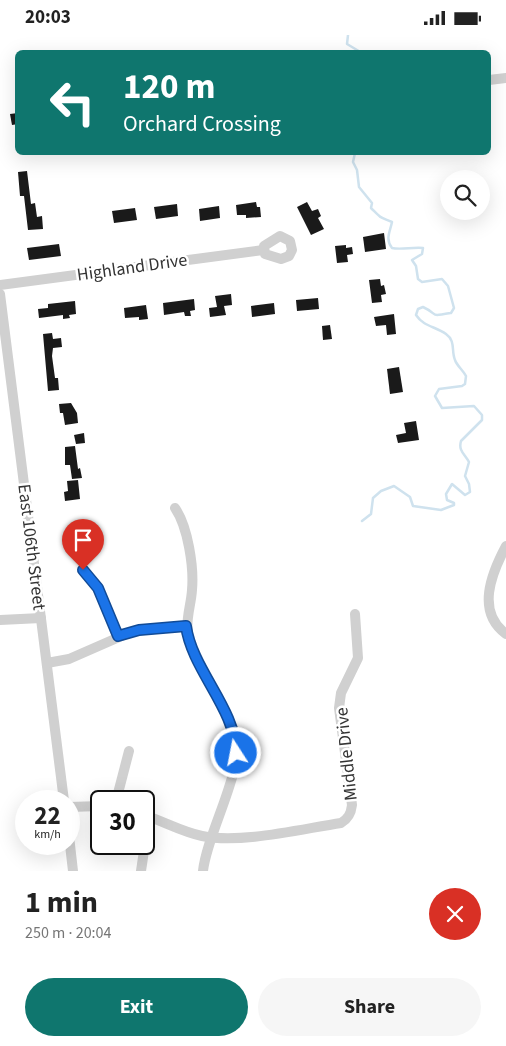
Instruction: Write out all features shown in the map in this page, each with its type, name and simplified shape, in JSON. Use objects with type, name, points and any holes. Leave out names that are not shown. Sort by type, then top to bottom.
[{"type":"street","points":[[491,80],[506,77]]},
{"type":"street","name":"Highland Drive","points":[[0,285],[263,250]]},
{"type":"street","name":"East 106th Street","points":[[0,294],[63,790]]},
{"type":"street","points":[[175,508],[186,533],[192,579],[186,626],[190,643],[228,720],[236,742],[233,772],[203,871]]},
{"type":"street","points":[[506,547],[495,571],[488,603],[491,619],[506,634]]},
{"type":"street","points":[[83,570],[98,588],[118,636]]},
{"type":"street","name":"Middle Drive","points":[[155,819],[202,836],[212,837],[284,832],[341,823],[349,817],[352,805],[339,708],[341,693],[358,658],[354,614]]},
{"type":"street","points":[[0,621],[41,618]]},
{"type":"street","points":[[47,663],[69,659],[118,636],[139,630],[186,626]]},
{"type":"street","points":[[119,790],[129,751]]},
{"type":"street","points":[[71,855],[73,871]]},
{"type":"street","points":[[141,871],[142,855]]},
{"type":"building","points":[[15,113],[15,124],[12,125],[10,114]]},
{"type":"building","points":[[27,171],[31,204],[35,203],[37,217],[42,216],[43,229],[28,230],[24,196],[20,196],[18,172]]},
{"type":"building","points":[[256,202],[257,207],[260,207],[261,217],[246,218],[246,215],[237,215],[236,205]]},
{"type":"building","points":[[307,202],[312,211],[318,209],[321,216],[318,218],[324,229],[311,235],[297,207]]},
{"type":"building","points":[[177,204],[178,216],[156,219],[154,207]]},
{"type":"building","points":[[219,206],[220,218],[200,221],[199,209]]},
{"type":"building","points":[[135,208],[137,220],[114,223],[112,211]]},
{"type":"building","points":[[384,233],[386,249],[365,252],[363,237]]},
{"type":"building","points":[[59,244],[61,256],[29,260],[27,248]]},
{"type":"building","points":[[346,245],[346,248],[352,247],[353,254],[347,255],[348,262],[337,263],[335,246]]},
{"type":"building","points":[[380,279],[381,286],[384,285],[386,294],[381,295],[382,302],[372,303],[369,280]]},
{"type":"building","points":[[231,294],[232,305],[224,306],[226,315],[210,317],[209,308],[217,307],[215,296]]},
{"type":"building","points":[[318,298],[319,309],[297,311],[296,300]]},
{"type":"building","points":[[194,299],[195,310],[190,311],[191,316],[185,316],[184,312],[164,315],[163,303]]},
{"type":"building","points":[[75,301],[76,314],[69,315],[70,318],[63,319],[63,315],[39,318],[38,309],[48,308],[48,304]]},
{"type":"building","points":[[274,303],[275,314],[252,317],[251,306]]},
{"type":"building","points":[[146,305],[148,319],[139,320],[139,317],[125,318],[124,308]]},
{"type":"building","points":[[394,314],[396,334],[387,335],[386,325],[376,326],[374,317]]},
{"type":"building","points":[[330,325],[332,339],[323,340],[322,326]]},
{"type":"building","points":[[52,333],[53,339],[61,338],[62,347],[53,348],[52,356],[59,390],[48,391],[43,334]]},
{"type":"building","points":[[399,367],[403,392],[390,394],[387,369]]},
{"type":"building","points":[[71,403],[77,413],[78,423],[65,425],[63,413],[60,413],[59,404]]},
{"type":"building","points":[[416,421],[419,440],[398,443],[396,435],[406,433],[404,423]]},
{"type":"building","points":[[84,433],[85,443],[76,444],[74,435]]},
{"type":"building","points":[[75,446],[78,469],[80,468],[82,478],[72,479],[70,465],[65,465],[65,447]]},
{"type":"building","points":[[78,480],[80,499],[65,501],[64,492],[68,491],[67,481]]},
{"type":"waterway","points":[[348,35],[347,44],[357,50]]},
{"type":"waterway","points":[[355,155],[353,162],[357,170],[359,187],[372,203],[371,208],[380,217],[392,222],[388,238],[392,248],[423,248],[422,254],[412,260],[416,266],[418,279],[422,282],[442,279],[448,286],[454,308],[451,313],[437,315],[423,307],[418,309],[416,315],[423,322],[442,331],[449,337],[456,362],[466,376],[465,384],[462,386],[439,389],[435,396],[442,408],[474,406],[482,415],[482,420],[460,444],[461,450],[469,462],[465,476],[470,492],[465,495],[452,484],[446,494],[447,500],[454,503],[454,505],[441,510],[413,506],[410,497],[394,486],[381,491],[373,498],[371,514],[362,521]]},
{"type":"route","points":[[83,570],[98,588],[118,636],[139,630],[186,626],[190,643],[233,731],[236,753]]}]
